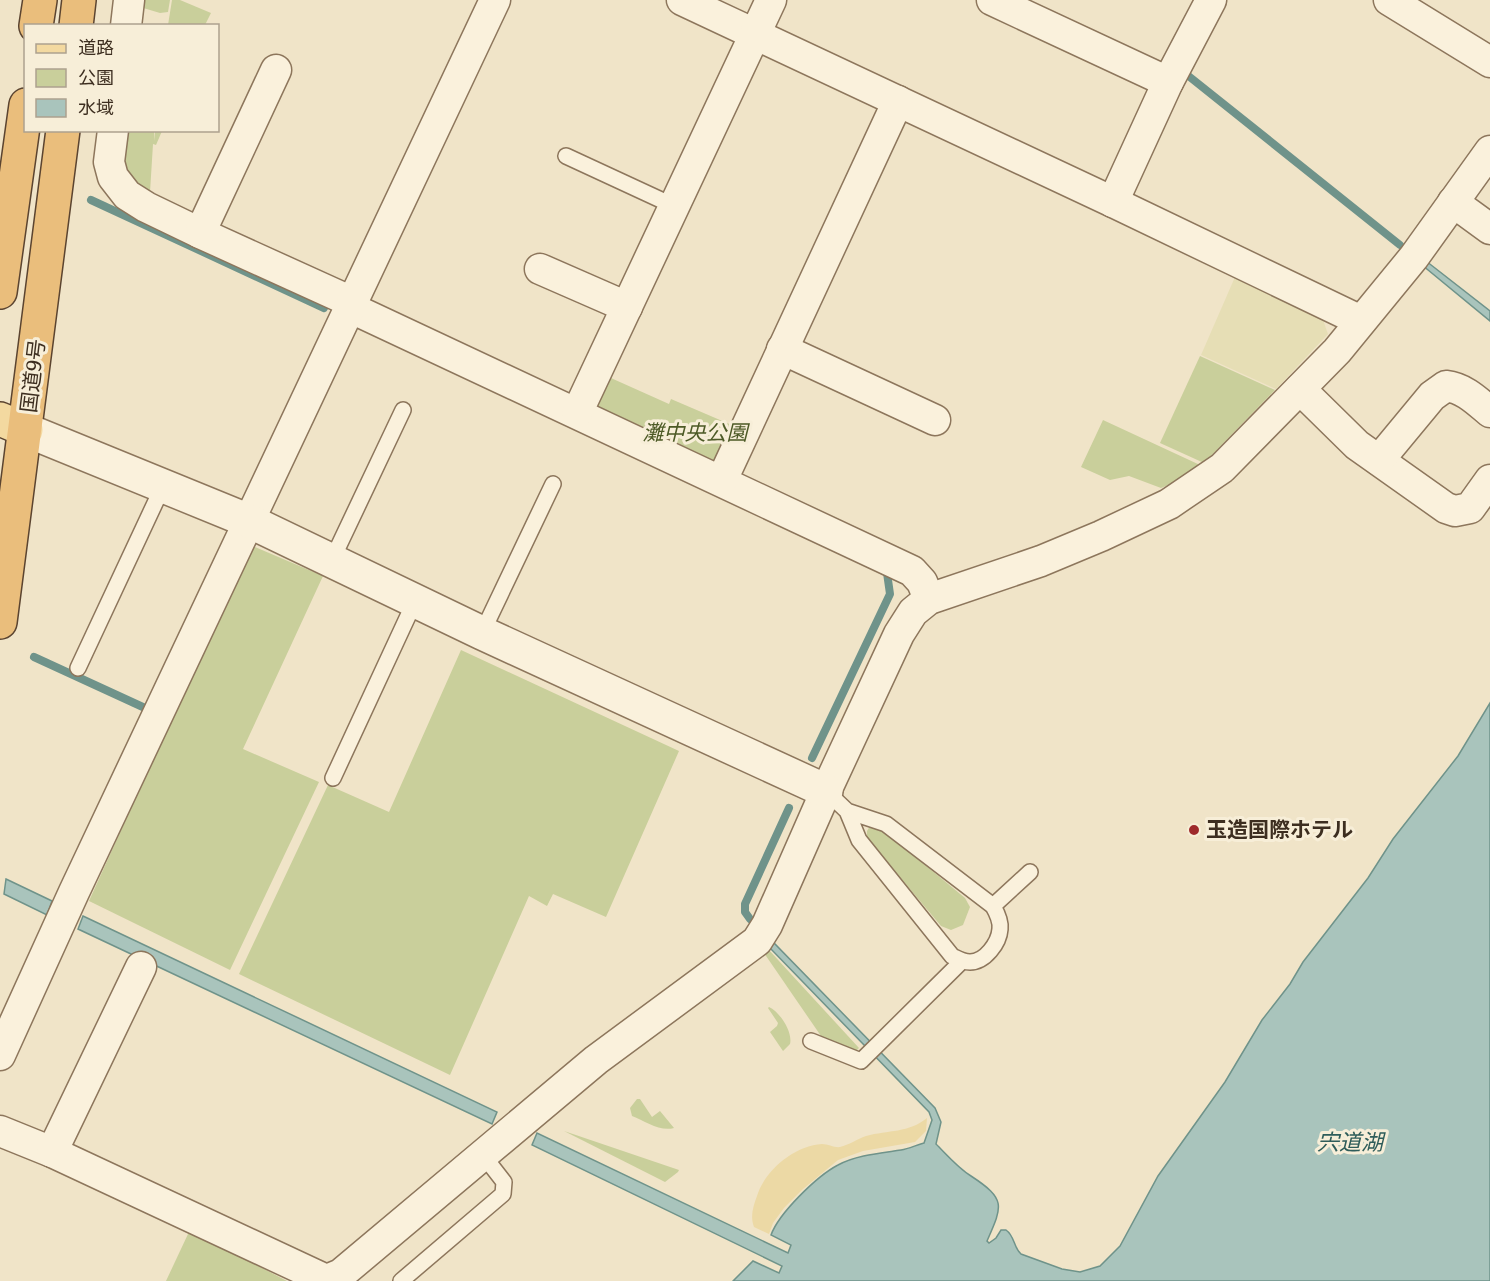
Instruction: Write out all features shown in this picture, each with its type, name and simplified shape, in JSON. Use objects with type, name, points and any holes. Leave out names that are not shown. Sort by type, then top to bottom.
[{"type":"highway","points":[[36,24],[40,0]]},
{"type":"highway","points":[[76,24],[79,0]]},
{"type":"highway","points":[[0,292],[24,119]]},
{"type":"highway","name":"国道9号","points":[[0,622],[13,424],[63,132]]},
{"type":"street","points":[[126,24],[129,0]]},
{"type":"street","points":[[0,1055],[56,930],[495,0]]},
{"type":"street","points":[[682,0],[1361,321]]},
{"type":"street","points":[[577,413],[771,0]]},
{"type":"street","points":[[992,0],[1168,82]]},
{"type":"street","points":[[1113,202],[1168,82],[1211,0]]},
{"type":"street","points":[[1389,0],[1490,62]]},
{"type":"street","points":[[200,233],[276,70]]},
{"type":"street","points":[[722,480],[898,101]]},
{"type":"street","points":[[113,132],[109,162],[113,177],[127,195],[146,207],[912,571],[922,582],[929,599]]},
{"type":"street","points":[[0,1131],[52,1152],[312,1274],[322,1278],[337,1279],[596,1060],[757,941],[836,801],[899,634],[913,612],[929,599],[1041,561],[1101,537],[1169,504],[1222,468],[1336,351],[1414,257],[1490,151]]},
{"type":"street","points":[[1453,202],[1490,229]]},
{"type":"street","points":[[540,268],[627,307]]},
{"type":"street","points":[[782,349],[935,420]]},
{"type":"street","points":[[1379,460],[1432,396],[1446,386],[1464,391],[1490,412]]},
{"type":"street","points":[[1299,389],[1357,445],[1446,508],[1455,511],[1470,508],[1490,480]]},
{"type":"street","points":[[13,424],[249,520],[836,801]]},
{"type":"street","points":[[52,1152],[141,968]]},
{"type":"lane","points":[[566,156],[674,206]]},
{"type":"lane","points":[[332,561],[403,410]]},
{"type":"lane","points":[[483,633],[554,484]]},
{"type":"lane","points":[[78,668],[163,486]]},
{"type":"lane","points":[[333,778],[415,601]]},
{"type":"lane","points":[[836,801],[886,824],[993,906],[1001,927],[993,947],[980,959],[972,962],[962,961],[952,956],[859,840],[836,801]]},
{"type":"lane","points":[[993,906],[1030,872]]},
{"type":"lane","points":[[811,1041],[858,1060],[867,1057],[962,961]]},
{"type":"lane","points":[[401,1281],[502,1194],[503,1138]]},
{"type":"shaded area","points":[[1235,277],[1322,317],[1328,334],[1276,389],[1201,355]]},
{"type":"green space","points":[[141,0],[170,0],[168,12],[160,13],[140,7]]},
{"type":"green space","points":[[172,0],[180,0],[211,13],[206,24],[168,24]]},
{"type":"green space","points":[[154,132],[154,141],[155,132],[162,132],[156,145],[153,144],[150,192],[128,179],[123,164],[125,133]]},
{"type":"green space","points":[[1200,356],[1275,390],[1204,463],[1160,443]]},
{"type":"green space","name":"灘中央公園","points":[[602,374],[669,404],[671,399],[734,426],[719,460],[708,463],[594,413]]},
{"type":"green space","points":[[1103,420],[1200,465],[1183,479],[1161,488],[1129,476],[1110,480],[1081,467]]},
{"type":"green space","points":[[255,547],[323,576],[243,749],[319,782],[230,970],[89,901],[248,550]]},
{"type":"green space","points":[[461,650],[679,751],[606,917],[553,894],[547,906],[529,896],[450,1075],[239,974],[328,785],[389,812]]},
{"type":"green space","points":[[870,826],[878,826],[965,898],[970,907],[963,925],[951,930],[941,926],[867,838]]},
{"type":"green space","points":[[768,949],[859,1048],[856,1051],[833,1045],[821,1036],[764,953]]},
{"type":"green space","points":[[769,1007],[781,1018],[790,1034],[790,1044],[783,1051],[770,1032],[778,1023]]},
{"type":"green space","points":[[637,1099],[640,1099],[652,1117],[660,1111],[674,1128],[663,1129],[632,1116],[630,1108]]},
{"type":"green space","points":[[564,1131],[679,1170],[665,1182]]},
{"type":"green space","points":[[193,1232],[287,1281],[166,1281],[188,1234]]},
{"type":"sand","points":[[927,1118],[926,1131],[915,1142],[863,1151],[838,1160],[784,1208],[773,1223],[769,1234],[754,1227],[752,1212],[761,1186],[774,1169],[791,1154],[822,1144],[840,1147],[866,1136],[913,1126]]},
{"type":"water","points":[[1426,261],[1490,311],[1490,321],[1422,265]]},
{"type":"water","name":"宍道湖","points":[[1490,703],[1490,1281],[733,1281],[753,1261],[779,1273],[782,1266],[532,1145],[537,1133],[788,1253],[791,1245],[771,1235],[790,1206],[820,1177],[838,1165],[853,1159],[924,1143],[932,1120],[929,1112],[769,947],[773,942],[935,1108],[941,1122],[936,1144],[966,1173],[996,1197],[998,1211],[987,1241],[989,1243],[1001,1230],[1006,1230],[1021,1254],[1062,1269],[1080,1272],[1100,1266],[1120,1246],[1158,1176],[1225,1082],[1262,1020],[1290,984],[1303,962],[1368,878],[1393,839],[1458,756]]},
{"type":"water","points":[[6,879],[52,901],[47,915],[4,894]]},
{"type":"water","points":[[83,916],[497,1112],[492,1124],[78,929]]},
{"type":"waterway","points":[[1186,74],[1400,245]]},
{"type":"waterway","points":[[91,200],[324,308]]},
{"type":"waterway","points":[[812,758],[890,594],[887,573],[882,570]]},
{"type":"waterway","points":[[34,657],[145,708]]},
{"type":"waterway","points":[[750,919],[745,912],[745,904],[789,808]]},
{"type":"place","name":"玉造国際ホテル","points":[[1194,830]]}]
